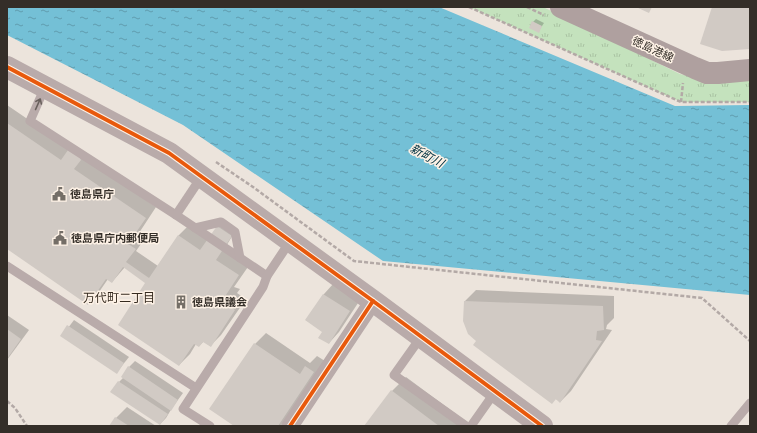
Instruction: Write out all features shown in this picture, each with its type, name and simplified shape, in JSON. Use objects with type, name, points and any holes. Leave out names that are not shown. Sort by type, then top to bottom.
[{"type":"main road","name":"徳島港線","points":[[561,7],[707,73],[750,70]]},
{"type":"street","points":[[7,67],[169,153],[542,426]]},
{"type":"street","points":[[290,426],[373,301]]},
{"type":"lane","points":[[45,87],[30,121],[268,276]]},
{"type":"lane","points":[[176,215],[202,176]]},
{"type":"lane","points":[[195,228],[221,222],[235,232],[240,258]]},
{"type":"lane","points":[[210,426],[183,408],[263,287],[268,276],[287,246]]},
{"type":"lane","points":[[7,266],[196,388]]},
{"type":"lane","points":[[421,337],[394,375],[466,426]]},
{"type":"lane","points":[[471,426],[495,392]]},
{"type":"lane","points":[[731,426],[750,403]]},
{"type":"path","points":[[469,7],[681,102],[750,102]]},
{"type":"path","points":[[681,102],[683,80]]},
{"type":"path","points":[[253,187],[354,261],[702,298],[750,341]]},
{"type":"path","points":[[7,401],[16,408],[27,426]]},
{"type":"green space","points":[[469,7],[543,7],[680,74],[714,82],[750,79],[750,102],[681,102]]},
{"type":"water","name":"新町川","points":[[7,7],[439,7],[675,106],[750,105],[750,295],[383,261],[183,125],[7,35]]},
{"type":"building","points":[[636,7],[652,7],[649,13]]},
{"type":"building","points":[[712,7],[750,7],[750,49],[722,51],[700,44]]},
{"type":"building","points":[[532,21],[542,26],[539,33],[529,28]]},
{"type":"building","name":"徳島県庁","points":[[7,123],[61,160],[68,150],[79,156],[81,160],[74,169],[146,218],[128,244],[136,249],[126,262],[149,278],[178,235],[200,250],[217,226],[232,236],[216,260],[239,275],[224,298],[230,300],[227,304],[235,310],[211,347],[203,342],[199,347],[194,344],[179,366],[118,325],[145,283],[123,267],[112,283],[106,279],[88,305],[7,249]]},
{"type":"building","points":[[323,294],[350,311],[329,344],[318,338],[322,332],[305,320]]},
{"type":"building","points":[[464,301],[603,306],[604,330],[597,331],[596,340],[602,341],[560,403],[556,399],[552,404],[473,345],[476,341],[468,334],[463,321]]},
{"type":"building","points":[[67,325],[124,363],[117,374],[60,336]]},
{"type":"building","points":[[7,329],[21,339],[7,359]]},
{"type":"building","points":[[254,343],[300,374],[305,366],[314,372],[278,426],[234,426],[209,409]]},
{"type":"building","points":[[128,366],[178,400],[171,411],[121,377]]},
{"type":"building","points":[[118,381],[168,414],[160,425],[110,392]]},
{"type":"building","points":[[391,390],[439,426],[364,426]]},
{"type":"building","points":[[115,417],[129,426],[109,426]]},
{"type":"cycle path","points":[[7,67],[169,153],[542,426]]},
{"type":"cycle path","points":[[290,426],[373,301]]},
{"type":"place","name":"徳島県庁","points":[[59,194]]},
{"type":"place","name":"徳島県庁内郵便局","points":[[60,238]]},
{"type":"place","name":"徳島県議会","points":[[181,302]]},
{"type":"district","name":"万代町二丁目","points":[[119,298]]}]
